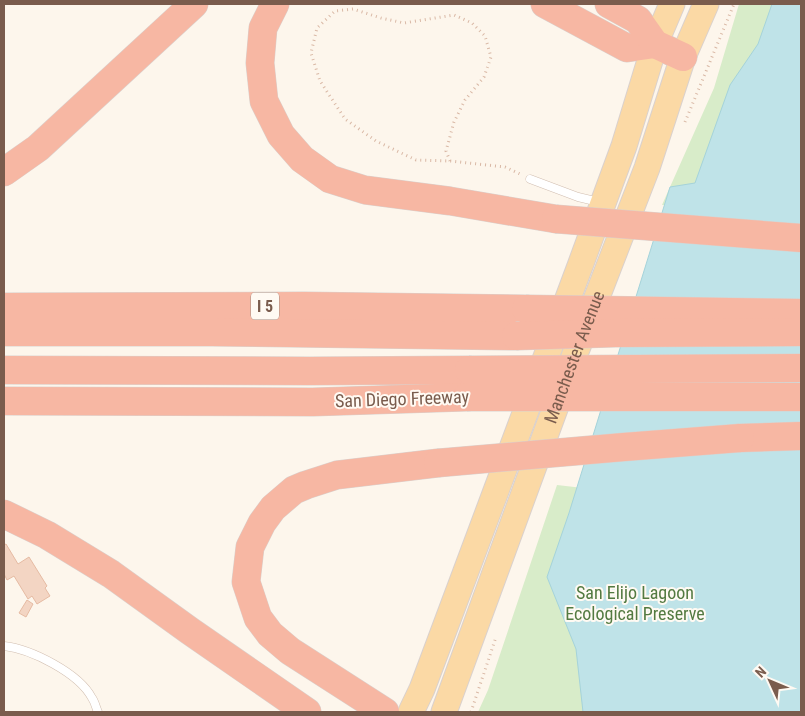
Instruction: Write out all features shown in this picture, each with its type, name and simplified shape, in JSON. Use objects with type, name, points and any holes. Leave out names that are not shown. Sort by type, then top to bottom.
[{"type":"highway","points":[[4,172],[38,148],[194,4]]},
{"type":"highway","points":[[275,4],[263,28],[260,64],[264,101],[282,135],[302,158],[330,179],[365,190],[450,201],[556,219],[801,238]]},
{"type":"highway","points":[[545,4],[627,48],[655,44]]},
{"type":"highway","points":[[608,4],[638,20],[655,44],[683,57]]},
{"type":"highway","name":"I 5","points":[[4,307],[294,306],[801,313]]},
{"type":"highway","points":[[4,332],[212,332],[516,336],[615,333],[801,332]]},
{"type":"highway","points":[[4,370],[310,371],[801,368]]},
{"type":"highway","name":"San Diego Freeway","points":[[4,401],[313,402],[467,397],[801,398]]},
{"type":"highway","points":[[385,712],[290,651],[270,634],[258,618],[246,582],[250,547],[262,523],[273,508],[294,490],[336,475],[438,463],[624,446],[801,436]]},
{"type":"highway","points":[[4,514],[47,535],[111,574],[307,712]]},
{"type":"main road","name":"Manchester Avenue","points":[[411,712],[426,681],[603,203],[624,146],[655,44],[672,4]]},
{"type":"main road","name":"Manchester Avenue","points":[[444,712],[575,354],[647,168],[683,57],[706,4]]},
{"type":"lane","points":[[530,179],[578,197],[603,203]]},
{"type":"lane","points":[[4,646],[13,647],[50,662],[66,672],[81,683],[92,697],[98,712]]},
{"type":"path","points":[[450,161],[446,151],[454,122],[465,100],[484,77],[491,57],[485,36],[472,23],[454,15],[404,22],[381,18],[353,9],[335,11],[317,28],[311,53],[320,81],[345,119],[376,141],[416,160],[450,161],[505,167],[530,179]]},
{"type":"green space","points":[[739,4],[801,4],[801,206],[662,205],[714,88]]},
{"type":"green space","name":"San Elijo Lagoon Ecological Preserve","points":[[557,485],[801,513],[801,712],[478,712],[488,690]]},
{"type":"water","points":[[772,4],[801,4],[801,712],[583,712],[576,649],[547,577],[569,513],[670,187],[695,183],[730,85],[758,44]]},
{"type":"building","points":[[6,544],[18,564],[29,557],[47,586],[45,588],[50,596],[37,604],[32,596],[28,599],[14,576],[7,580],[4,574],[4,545]]},
{"type":"building","points":[[27,600],[33,604],[26,617],[19,613]]}]
